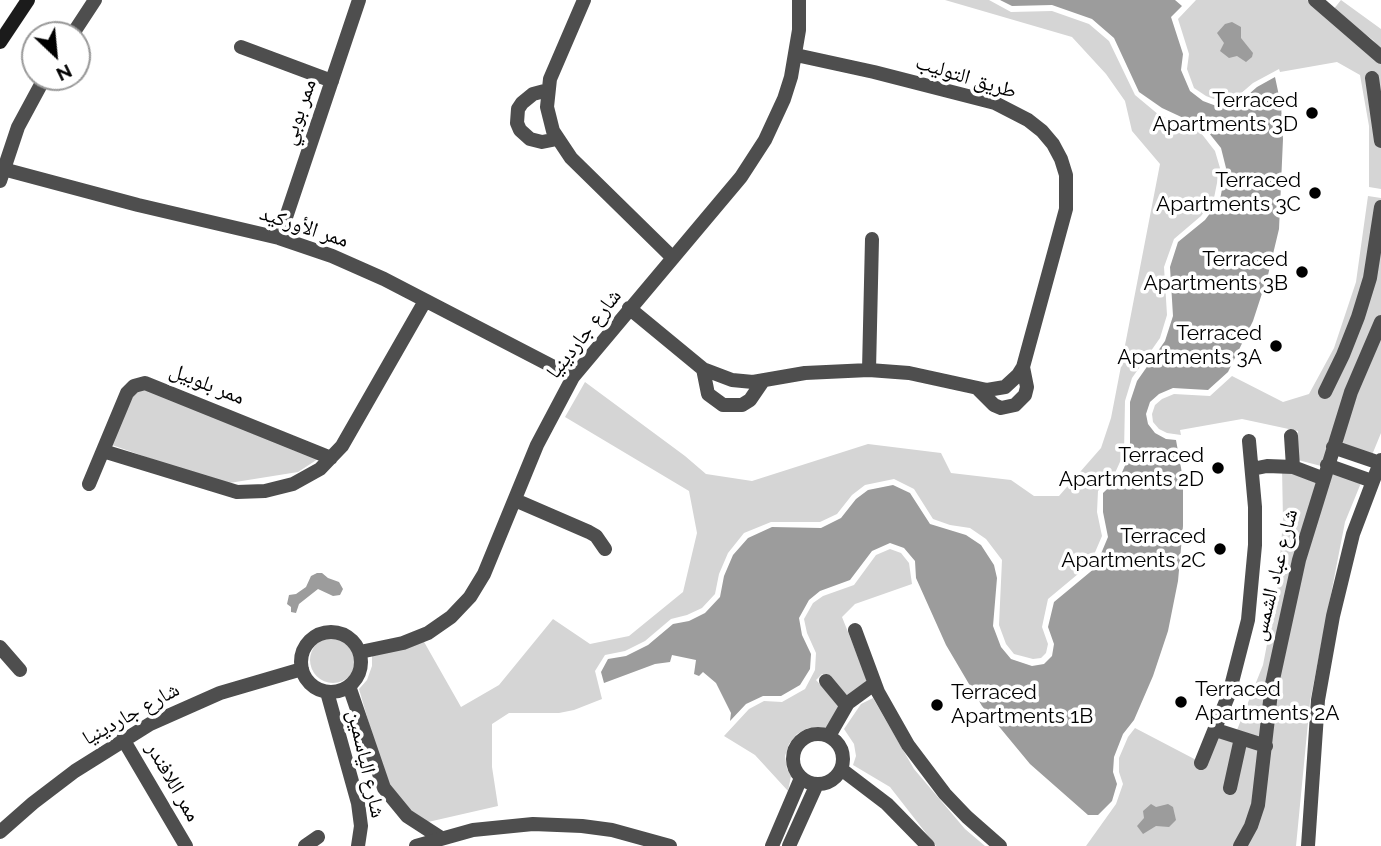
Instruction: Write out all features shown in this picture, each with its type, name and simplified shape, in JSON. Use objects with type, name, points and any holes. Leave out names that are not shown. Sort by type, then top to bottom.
[{"type":"main road","points":[[0,42],[28,0]]},
{"type":"street","points":[[81,21],[95,0]]},
{"type":"street","name":"ممر بوبي","points":[[279,238],[359,0]]},
{"type":"street","points":[[584,0],[554,68],[548,90],[548,115],[557,139],[570,158],[673,258]]},
{"type":"street","name":"شارع جاردينيا","points":[[360,652],[416,639],[440,626],[461,608],[484,574],[537,445],[573,377],[741,177],[765,140],[784,99],[796,55],[799,0]]},
{"type":"street","points":[[1315,0],[1381,57]]},
{"type":"street","points":[[241,47],[332,81]]},
{"type":"street","name":"طريق التوليب","points":[[629,308],[703,369],[732,380],[763,381],[805,373],[869,370],[930,377],[978,389],[996,390],[1012,382],[1023,367],[1066,209],[1066,175],[1053,144],[1028,120],[995,103],[796,55]]},
{"type":"street","points":[[1372,78],[1381,141]]},
{"type":"street","points":[[548,90],[533,94],[522,103],[517,123],[524,135],[530,139],[542,142],[557,139]]},
{"type":"street","points":[[2,175],[18,127],[37,91]]},
{"type":"street","name":"ممر الأوركيد","points":[[2,175],[279,238],[358,267],[573,377]]},
{"type":"street","points":[[1325,392],[1343,355],[1370,278],[1381,207]]},
{"type":"street","points":[[869,370],[872,239]]},
{"type":"street","points":[[103,451],[223,489],[251,492],[293,484],[331,458],[350,432],[425,301]]},
{"type":"street","name":"شارع عباد الشمس","points":[[1240,846],[1258,805],[1272,684],[1298,560],[1351,392],[1381,322]]},
{"type":"street","name":"طريق التوليب","points":[[978,389],[994,405],[1001,408],[1015,405],[1021,401],[1027,387],[1023,367]]},
{"type":"street","name":"طريق التوليب","points":[[703,369],[708,394],[723,405],[742,405],[750,400],[763,381]]},
{"type":"street","name":"ممر بلوبيل","points":[[89,484],[127,393],[134,386],[145,383],[331,458]]},
{"type":"street","points":[[1292,436],[1293,467]]},
{"type":"street","points":[[1201,763],[1229,694],[1248,621],[1255,545],[1249,441]]},
{"type":"street","points":[[1308,846],[1314,742],[1325,658],[1353,534],[1380,462],[1333,447]]},
{"type":"street","points":[[1252,469],[1293,467],[1372,481]]},
{"type":"street","points":[[515,500],[589,532],[605,549]]},
{"type":"street","points":[[855,630],[876,688],[897,728],[926,771],[967,817],[1000,846]]},
{"type":"street","points":[[328,632],[348,636],[360,652],[360,671],[349,686],[342,690],[327,692],[311,684],[302,669],[304,649],[318,635],[328,632]]},
{"type":"street","points":[[0,647],[20,670]]},
{"type":"street","name":"شارع جاردينيا","points":[[0,832],[33,803],[123,739],[196,702],[244,684],[302,669]]},
{"type":"street","points":[[826,681],[845,709]]},
{"type":"street","name":"شارع الياسمين","points":[[349,686],[384,788],[407,816],[441,838]]},
{"type":"street","points":[[829,736],[845,709],[876,688]]},
{"type":"street","name":"شارع الياسمين","points":[[327,692],[358,803],[361,826],[358,846]]},
{"type":"street","points":[[1216,730],[1266,746]]},
{"type":"street","points":[[813,734],[829,736],[843,754],[841,769],[829,782],[817,784],[801,778],[793,764],[794,748],[813,734]]},
{"type":"street","points":[[1230,788],[1241,738]]},
{"type":"street","name":"ممر اللافندر","points":[[123,739],[186,846]]},
{"type":"street","points":[[841,769],[887,804],[928,846]]},
{"type":"street","points":[[772,846],[801,778]]},
{"type":"street","points":[[789,846],[817,784]]},
{"type":"street","points":[[416,846],[500,826],[559,824],[612,830],[670,846]]},
{"type":"street","points":[[305,846],[318,837]]},
{"type":"shaded area","points":[[945,0],[989,0],[1011,12],[1052,11],[1089,24],[1109,41],[1135,95],[1159,115],[1201,133],[1215,151],[1220,168],[1214,198],[1201,216],[1174,239],[1164,267],[1167,315],[1160,338],[1132,378],[1125,401],[1124,453],[1115,473],[1098,491],[1097,512],[1102,536],[1090,564],[1048,599],[1042,627],[1048,644],[1046,653],[1041,658],[1033,659],[1014,654],[1006,644],[999,625],[1002,560],[986,539],[970,528],[933,519],[914,489],[894,479],[865,485],[852,495],[837,514],[820,522],[771,522],[744,533],[728,553],[719,574],[715,594],[702,608],[671,619],[645,641],[625,651],[605,655],[595,671],[602,699],[559,713],[509,713],[492,724],[492,767],[498,806],[428,822],[406,807],[385,779],[359,689],[367,680],[372,656],[423,640],[461,707],[499,685],[553,619],[590,644],[629,636],[683,592],[697,533],[689,491],[565,417],[585,382],[706,474],[752,481],[868,444],[941,453],[951,473],[1011,480],[1034,496],[1059,496],[1101,448],[1111,418],[1160,164],[1132,131],[1125,101],[1106,74],[1072,37]]},
{"type":"shaded area","points":[[1000,0],[1175,0],[1182,6],[1171,17],[1183,54],[1181,70],[1190,91],[1203,101],[1219,107],[1242,100],[1275,77],[1281,105],[1283,139],[1279,229],[1253,321],[1228,372],[1208,390],[1173,388],[1159,394],[1150,402],[1146,414],[1148,424],[1155,433],[1166,439],[1176,440],[1183,479],[1183,526],[1178,581],[1168,631],[1153,676],[1114,757],[1113,772],[1117,784],[1112,801],[1098,815],[1088,815],[1030,764],[982,706],[946,645],[916,578],[915,561],[904,548],[890,543],[872,551],[850,580],[820,591],[809,600],[799,618],[802,635],[811,654],[810,669],[800,685],[781,696],[763,696],[746,704],[730,721],[731,713],[716,683],[703,672],[699,676],[694,674],[696,660],[672,655],[670,662],[655,664],[604,683],[601,672],[608,659],[626,656],[648,645],[673,624],[689,621],[705,613],[720,597],[724,576],[733,555],[748,538],[772,527],[821,528],[841,518],[856,499],[868,490],[893,485],[910,493],[930,524],[966,535],[981,545],[994,565],[997,578],[993,626],[1001,647],[1011,659],[1032,666],[1044,664],[1052,656],[1054,644],[1048,627],[1054,602],[1095,568],[1108,537],[1103,512],[1103,493],[1120,477],[1130,454],[1130,402],[1137,381],[1165,341],[1173,316],[1170,267],[1178,242],[1205,220],[1220,200],[1226,168],[1221,148],[1205,128],[1162,108],[1139,92],[1114,38],[1092,19],[1052,5],[1012,6]]},
{"type":"shaded area","points":[[1196,0],[1307,0],[1368,45],[1381,61],[1381,189],[1369,187],[1369,126],[1360,75],[1337,62],[1280,72],[1279,69],[1253,83],[1239,95],[1219,101],[1206,96],[1194,88],[1187,69],[1189,54],[1178,19]]},
{"type":"shaded area","points":[[1341,0],[1381,29],[1381,50],[1373,40],[1333,10]]},
{"type":"shaded area","points":[[1232,22],[1241,27],[1241,38],[1253,53],[1246,62],[1237,56],[1229,58],[1220,51],[1224,43],[1217,33],[1225,24]]},
{"type":"shaded area","points":[[1368,196],[1381,198],[1381,319],[1325,467],[1298,460],[1298,431],[1242,419],[1180,430],[1181,435],[1159,429],[1153,422],[1152,414],[1155,405],[1162,399],[1174,394],[1210,396],[1232,376],[1283,402],[1309,394],[1334,348],[1356,282]]},
{"type":"shaded area","points":[[1381,335],[1381,433],[1372,455],[1340,443],[1364,370]]},
{"type":"shaded area","points":[[146,389],[321,457],[298,472],[223,484],[112,445],[132,394]]},
{"type":"shaded area","points":[[1282,467],[1323,474],[1263,741],[1237,730],[1263,665],[1277,592],[1283,521]]},
{"type":"shaded area","points":[[1333,467],[1363,478],[1345,522],[1310,702],[1296,846],[1244,846],[1303,556]]},
{"type":"shaded area","points":[[890,549],[901,553],[909,563],[912,584],[855,604],[842,617],[868,682],[849,697],[822,674],[816,680],[841,708],[829,729],[808,728],[797,734],[789,744],[785,756],[791,776],[788,791],[755,755],[724,736],[749,709],[764,701],[782,702],[805,689],[815,670],[816,653],[804,619],[813,603],[823,596],[854,585],[876,555]]},
{"type":"shaded area","points":[[317,573],[339,582],[343,589],[340,595],[333,596],[318,589],[299,604],[296,613],[291,612],[291,607],[287,604],[289,595],[306,587],[311,576]]},
{"type":"shaded area","points":[[333,637],[342,638],[349,644],[355,651],[355,669],[349,676],[342,682],[333,683],[324,682],[317,676],[311,669],[310,660],[311,651],[317,644],[324,638]]},
{"type":"shaded area","points":[[873,698],[914,769],[965,829],[985,846],[936,846],[890,787],[853,765],[856,756],[854,744],[844,729],[861,704]]},
{"type":"shaded area","points":[[1135,728],[1202,763],[1220,731],[1262,749],[1256,798],[1235,846],[1086,846],[1116,804],[1123,784],[1119,772],[1119,758]]},
{"type":"shaded area","points":[[1151,804],[1156,807],[1168,804],[1173,807],[1176,820],[1169,827],[1156,826],[1143,834],[1137,826],[1144,818],[1143,811]]},
{"type":"place","name":"Terraced Apartments 3D","points":[[1312,113]]},
{"type":"place","name":"Terraced Apartments 3C","points":[[1315,193]]},
{"type":"place","name":"Terraced Apartments 3B","points":[[1302,272]]},
{"type":"place","name":"Terraced Apartments 3A","points":[[1276,346]]},
{"type":"place","name":"Terraced Apartments 2D","points":[[1218,468]]},
{"type":"place","name":"Terraced Apartments 2C","points":[[1220,549]]},
{"type":"place","name":"Terraced Apartments 2A","points":[[1181,702]]},
{"type":"place","name":"Terraced Apartments 1B","points":[[937,705]]}]
